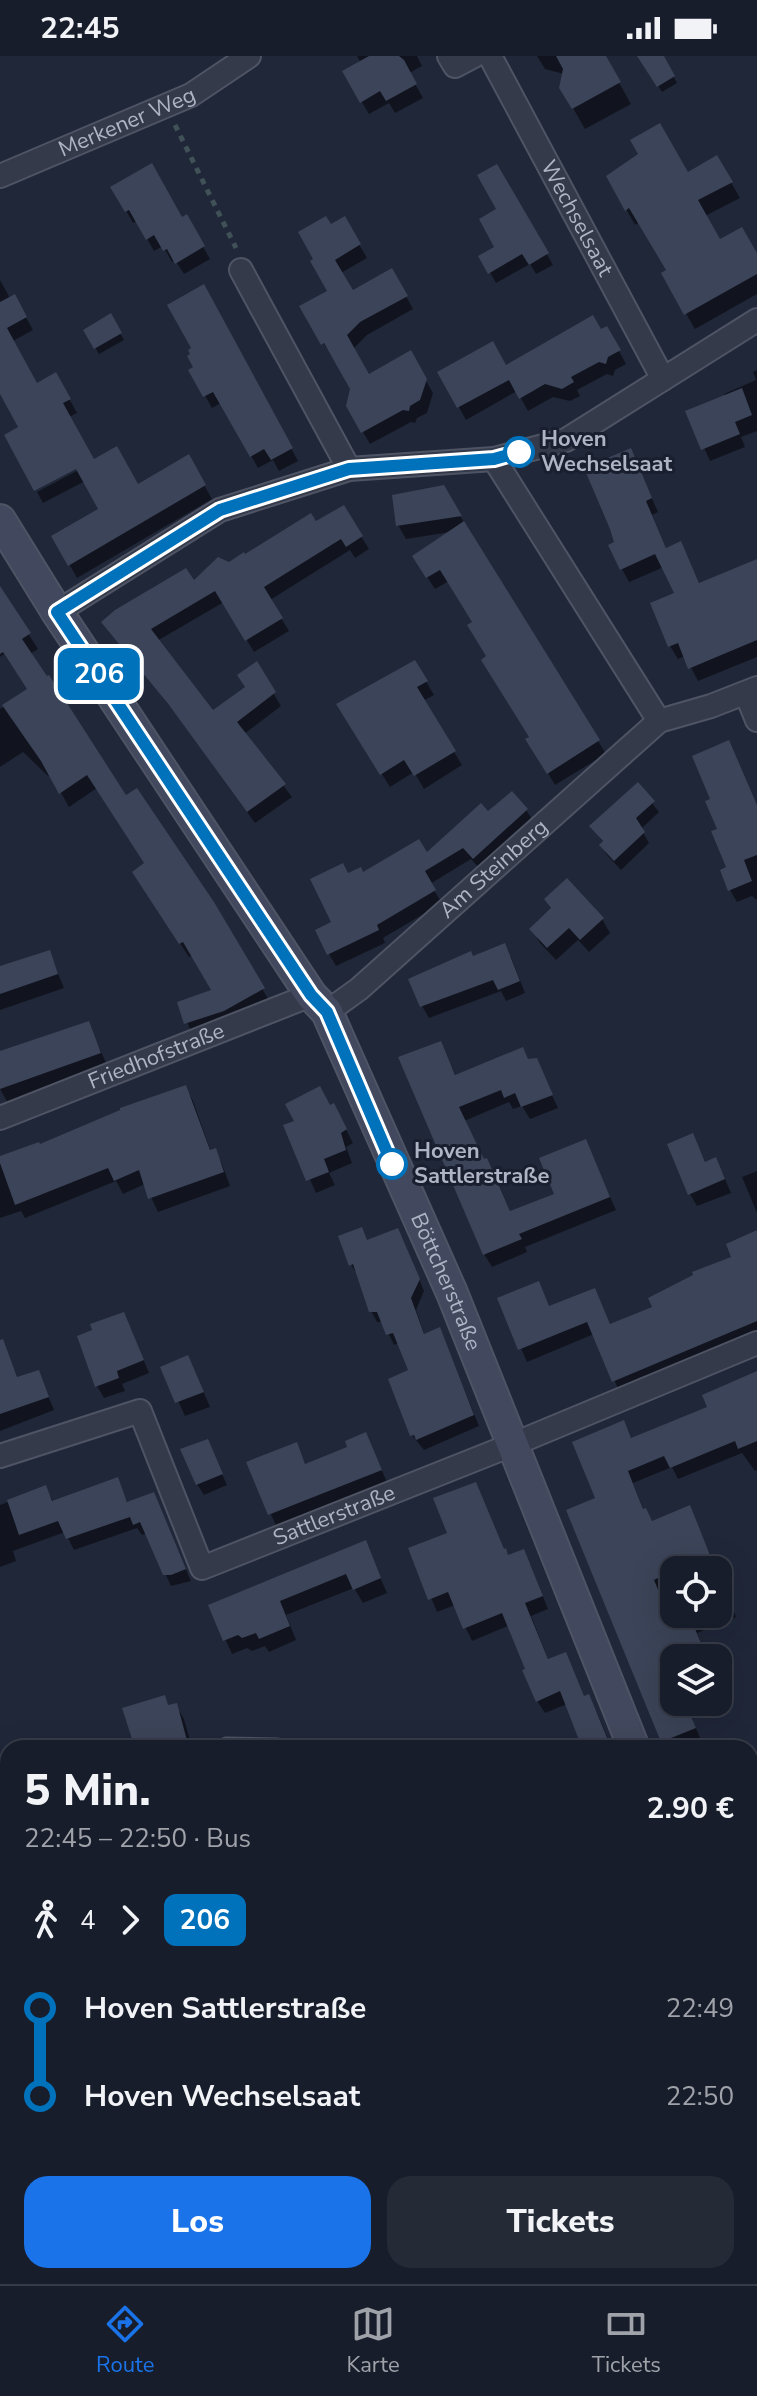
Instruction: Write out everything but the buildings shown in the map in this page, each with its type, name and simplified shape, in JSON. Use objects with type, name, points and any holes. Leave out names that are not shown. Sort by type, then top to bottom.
[{"type":"main road","name":"Böttcherstraße","points":[[0,520],[57,612],[319,1004],[452,1293],[631,1740]]},
{"type":"street","name":"Merkener Weg","points":[[0,176],[191,95],[249,56]]},
{"type":"street","points":[[449,56],[455,66],[474,56]]},
{"type":"street","name":"Wechselsaat","points":[[490,56],[663,379]]},
{"type":"street","points":[[241,270],[349,469]]},
{"type":"street","points":[[57,612],[220,510],[349,469],[494,459],[566,440],[757,320]]},
{"type":"street","points":[[494,459],[659,721]]},
{"type":"street","name":"Am Steinberg","points":[[319,1004],[359,989],[659,721],[751,690],[757,720]]},
{"type":"street","name":"Friedhofstraße","points":[[0,1118],[319,1004]]},
{"type":"street","name":"Sattlerstraße","points":[[0,1456],[140,1411],[202,1568],[757,1343]]},
{"type":"path","points":[[166,106],[235,242],[241,270]]},
{"type":"bus line","name":"206","points":[[392,1164],[327,1012],[311,995],[57,612],[220,510],[349,469],[494,459],[519,452]]},
{"type":"place","name":"Hoven Wechselsaat","points":[[519,452]]},
{"type":"place","name":"Hoven Sattlerstraße","points":[[392,1164]]}]
